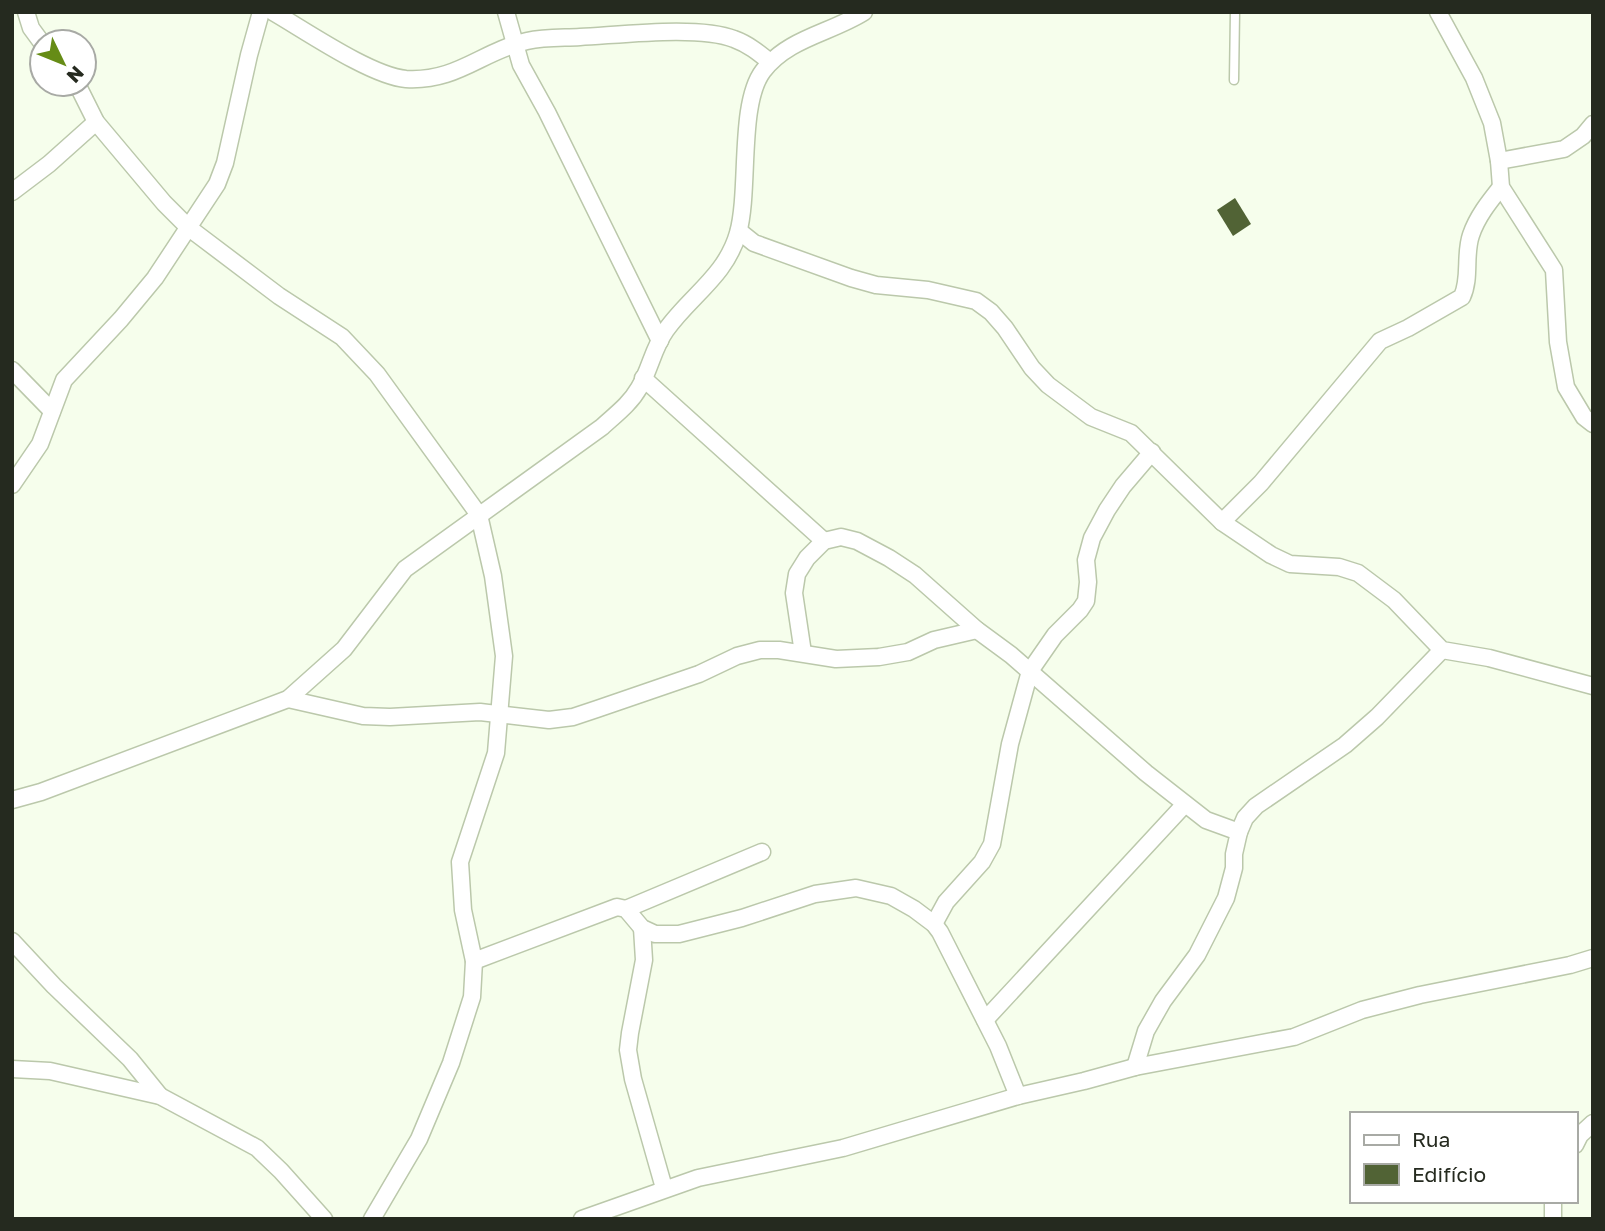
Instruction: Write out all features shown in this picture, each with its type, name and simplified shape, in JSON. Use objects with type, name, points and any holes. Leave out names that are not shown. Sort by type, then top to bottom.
[{"type":"street","points":[[12,485],[40,444],[64,380],[138,299],[217,184],[225,163],[261,12]]},
{"type":"street","points":[[273,12],[369,67],[403,79],[429,79],[453,73],[504,48],[547,38],[694,32],[732,38],[757,51],[770,62]]},
{"type":"street","points":[[506,12],[521,65],[660,341]]},
{"type":"street","points":[[12,800],[41,792],[288,699],[344,649],[405,569],[602,427],[626,405],[643,378],[660,341],[679,315],[708,285],[731,253],[738,231],[751,97],[760,75],[770,62],[814,35],[863,12]]},
{"type":"street","points":[[1438,12],[1474,78],[1492,123],[1501,187],[1554,270],[1558,342],[1566,387],[1584,417],[1593,424]]},
{"type":"street","points":[[84,98],[96,122],[164,204],[189,228],[279,296],[342,338],[390,391],[479,515],[493,576],[504,656],[503,682],[497,714],[496,753],[460,862],[463,910],[474,961],[472,998],[451,1063],[419,1139],[372,1219]]},
{"type":"street","points":[[12,192],[49,164],[96,122]]},
{"type":"street","points":[[1499,161],[1564,149],[1583,136],[1593,124]]},
{"type":"street","points":[[1222,522],[1261,483],[1380,341],[1462,297],[1466,289],[1470,237],[1484,208],[1501,187]]},
{"type":"street","points":[[738,231],[754,243],[864,281],[928,290],[976,302],[991,312],[1005,328],[1032,368],[1048,385],[1091,416],[1131,433],[1222,522],[1271,555],[1290,564],[1339,567],[1358,573],[1394,600],[1442,650],[1489,658],[1593,686]]},
{"type":"street","points":[[731,253],[754,243]]},
{"type":"street","points":[[12,370],[52,411]]},
{"type":"street","points":[[643,378],[824,541]]},
{"type":"street","points":[[934,924],[946,902],[982,862],[992,844],[1010,744],[1030,671],[1055,635],[1086,601],[1086,560],[1092,538],[1123,486],[1152,452]]},
{"type":"street","points":[[803,653],[794,593],[797,574],[807,558],[824,541],[841,537],[857,541],[915,575],[1185,804],[1206,820],[1238,832]]},
{"type":"street","points":[[288,699],[363,716],[463,712],[549,720],[573,717],[699,674],[737,656],[760,650],[803,653],[835,659],[878,657],[908,652],[934,640],[978,630]]},
{"type":"street","points":[[1135,1066],[1146,1031],[1163,1001],[1197,955],[1226,898],[1234,868],[1238,832],[1245,818],[1256,806],[1345,745],[1377,717],[1442,650]]},
{"type":"street","points":[[985,1020],[1185,804]]},
{"type":"street","points":[[474,961],[617,907],[626,909],[762,852]]},
{"type":"street","points":[[626,909],[642,928],[655,934],[679,934],[742,918],[815,894],[856,888],[891,896],[934,924],[985,1020],[1018,1096]]},
{"type":"street","points":[[642,928],[644,960],[628,1050],[633,1079],[664,1188]]},
{"type":"street","points":[[12,941],[54,986],[130,1059],[160,1096]]},
{"type":"street","points":[[582,1219],[698,1178],[844,1148],[1018,1096],[1135,1066],[1294,1037],[1362,1010],[1593,958]]},
{"type":"street","points":[[12,1069],[50,1071],[160,1096],[257,1149],[281,1171],[324,1219]]},
{"type":"street","points":[[1577,1141],[1593,1124]]},
{"type":"lane","points":[[1234,80],[1235,12]]},
{"type":"building","points":[[1235,198],[1251,224],[1233,236],[1217,210]]}]
